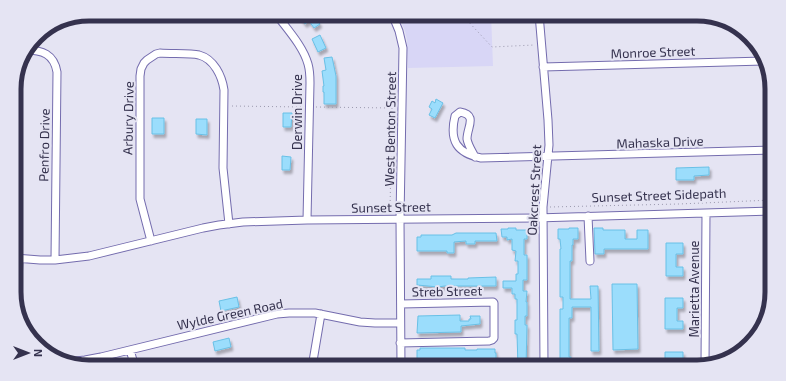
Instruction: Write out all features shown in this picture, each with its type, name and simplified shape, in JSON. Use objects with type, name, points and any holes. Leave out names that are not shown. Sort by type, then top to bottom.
[{"type":"street","name":"Derwin Drive","points":[[281,21],[305,56],[308,65],[310,83],[307,220]]},
{"type":"street","name":"West Benton Street","points":[[395,21],[403,48],[400,218],[400,360]]},
{"type":"street","name":"Oakcrest Street","points":[[540,21],[548,132],[548,157],[543,217],[544,360]]},
{"type":"street","name":"Penfro Drive","points":[[34,50],[44,52],[49,56],[56,66],[57,72],[55,260]]},
{"type":"street","name":"Arbury Drive","points":[[151,241],[140,199],[140,90],[141,69],[147,60],[156,54],[200,55],[206,58],[215,67],[220,75],[224,90],[223,168],[229,224]]},
{"type":"street","name":"Monroe Street","points":[[543,67],[759,61]]},
{"type":"street","points":[[460,112],[465,113],[470,118],[467,136],[468,142],[475,157],[463,152],[458,147],[454,137],[453,126],[455,116],[460,112]]},
{"type":"street","name":"Mahaska Drive","points":[[475,157],[488,159],[765,150]]},
{"type":"street","name":"Sunset Street","points":[[21,258],[55,260],[89,256],[203,228],[251,222],[765,211]]},
{"type":"street","name":"Marietta Avenue","points":[[705,360],[706,213]]},
{"type":"street","points":[[588,216],[590,261]]},
{"type":"street","name":"Streb Street","points":[[400,343],[489,341],[494,338],[493,302],[401,304]]},
{"type":"street","name":"Wylde Green Road","points":[[86,360],[277,314],[305,312],[351,321],[400,323]]},
{"type":"street","points":[[313,360],[321,314]]},
{"type":"street","points":[[130,350],[133,360]]},
{"type":"path","points":[[468,21],[492,47],[534,45]]},
{"type":"path","points":[[229,106],[304,107]]},
{"type":"path","points":[[314,107],[392,108],[390,209]]},
{"type":"path","name":"Sunset Street Sidepath","points":[[548,207],[765,200]]},
{"type":"shaded area","points":[[401,21],[491,21],[493,66],[408,68],[407,40]]},
{"type":"building","points":[[309,21],[318,21],[320,24],[314,28]]},
{"type":"building","points":[[320,35],[326,48],[318,52],[312,39]]},
{"type":"building","points":[[332,57],[336,76],[336,104],[324,104],[322,71],[326,70],[324,58]]},
{"type":"building","points":[[436,99],[443,103],[435,118],[429,115],[432,109],[429,107],[432,101],[435,103]]},
{"type":"building","points":[[283,113],[292,113],[291,127],[283,127]]},
{"type":"building","points":[[152,118],[164,118],[164,134],[152,134]]},
{"type":"building","points":[[196,119],[207,119],[207,135],[196,134]]},
{"type":"building","points":[[282,156],[291,157],[290,170],[282,170]]},
{"type":"building","points":[[709,167],[709,175],[694,176],[694,180],[676,180],[676,168]]},
{"type":"building","points":[[516,228],[516,230],[527,230],[527,239],[524,239],[524,255],[527,255],[527,280],[523,280],[523,291],[527,291],[527,316],[525,316],[525,325],[527,325],[526,360],[518,360],[517,334],[515,334],[517,299],[515,299],[515,294],[512,294],[512,288],[503,288],[503,281],[516,281],[516,274],[518,274],[518,261],[515,261],[516,251],[512,250],[512,239],[507,240],[507,237],[502,237],[501,229]]},
{"type":"building","points":[[578,228],[578,239],[573,239],[572,261],[570,261],[570,299],[591,299],[590,286],[598,286],[599,351],[591,351],[591,307],[572,307],[572,318],[569,318],[569,357],[571,357],[571,360],[560,360],[560,309],[563,309],[563,297],[560,297],[561,249],[560,239],[558,239],[558,229]]},
{"type":"building","points":[[594,228],[603,228],[603,230],[625,230],[625,239],[637,239],[637,230],[648,230],[648,249],[604,249],[604,254],[595,254]]},
{"type":"building","points":[[456,233],[496,233],[497,241],[475,241],[475,244],[466,244],[466,241],[454,242],[454,253],[447,253],[447,251],[417,251],[417,237],[421,237],[421,235],[452,235]]},
{"type":"building","points":[[666,243],[683,243],[683,254],[676,254],[676,267],[683,267],[683,276],[666,276]]},
{"type":"building","points":[[431,276],[451,276],[451,279],[496,277],[496,286],[438,287],[417,285],[417,279],[431,279]]},
{"type":"building","points":[[612,284],[637,284],[638,349],[613,350]]},
{"type":"building","points":[[237,297],[239,307],[221,311],[219,301]]},
{"type":"building","points":[[665,298],[683,298],[683,308],[677,308],[677,321],[683,321],[683,329],[665,329]]},
{"type":"building","points":[[460,315],[460,321],[469,321],[469,319],[471,319],[470,316],[480,316],[480,324],[461,326],[461,332],[417,333],[418,316]]},
{"type":"building","points":[[229,338],[231,347],[215,351],[213,342]]},
{"type":"building","points":[[420,348],[465,348],[465,350],[495,349],[496,360],[417,360],[417,350],[420,350]]},
{"type":"building","points":[[665,352],[683,352],[683,360],[665,360]]}]
